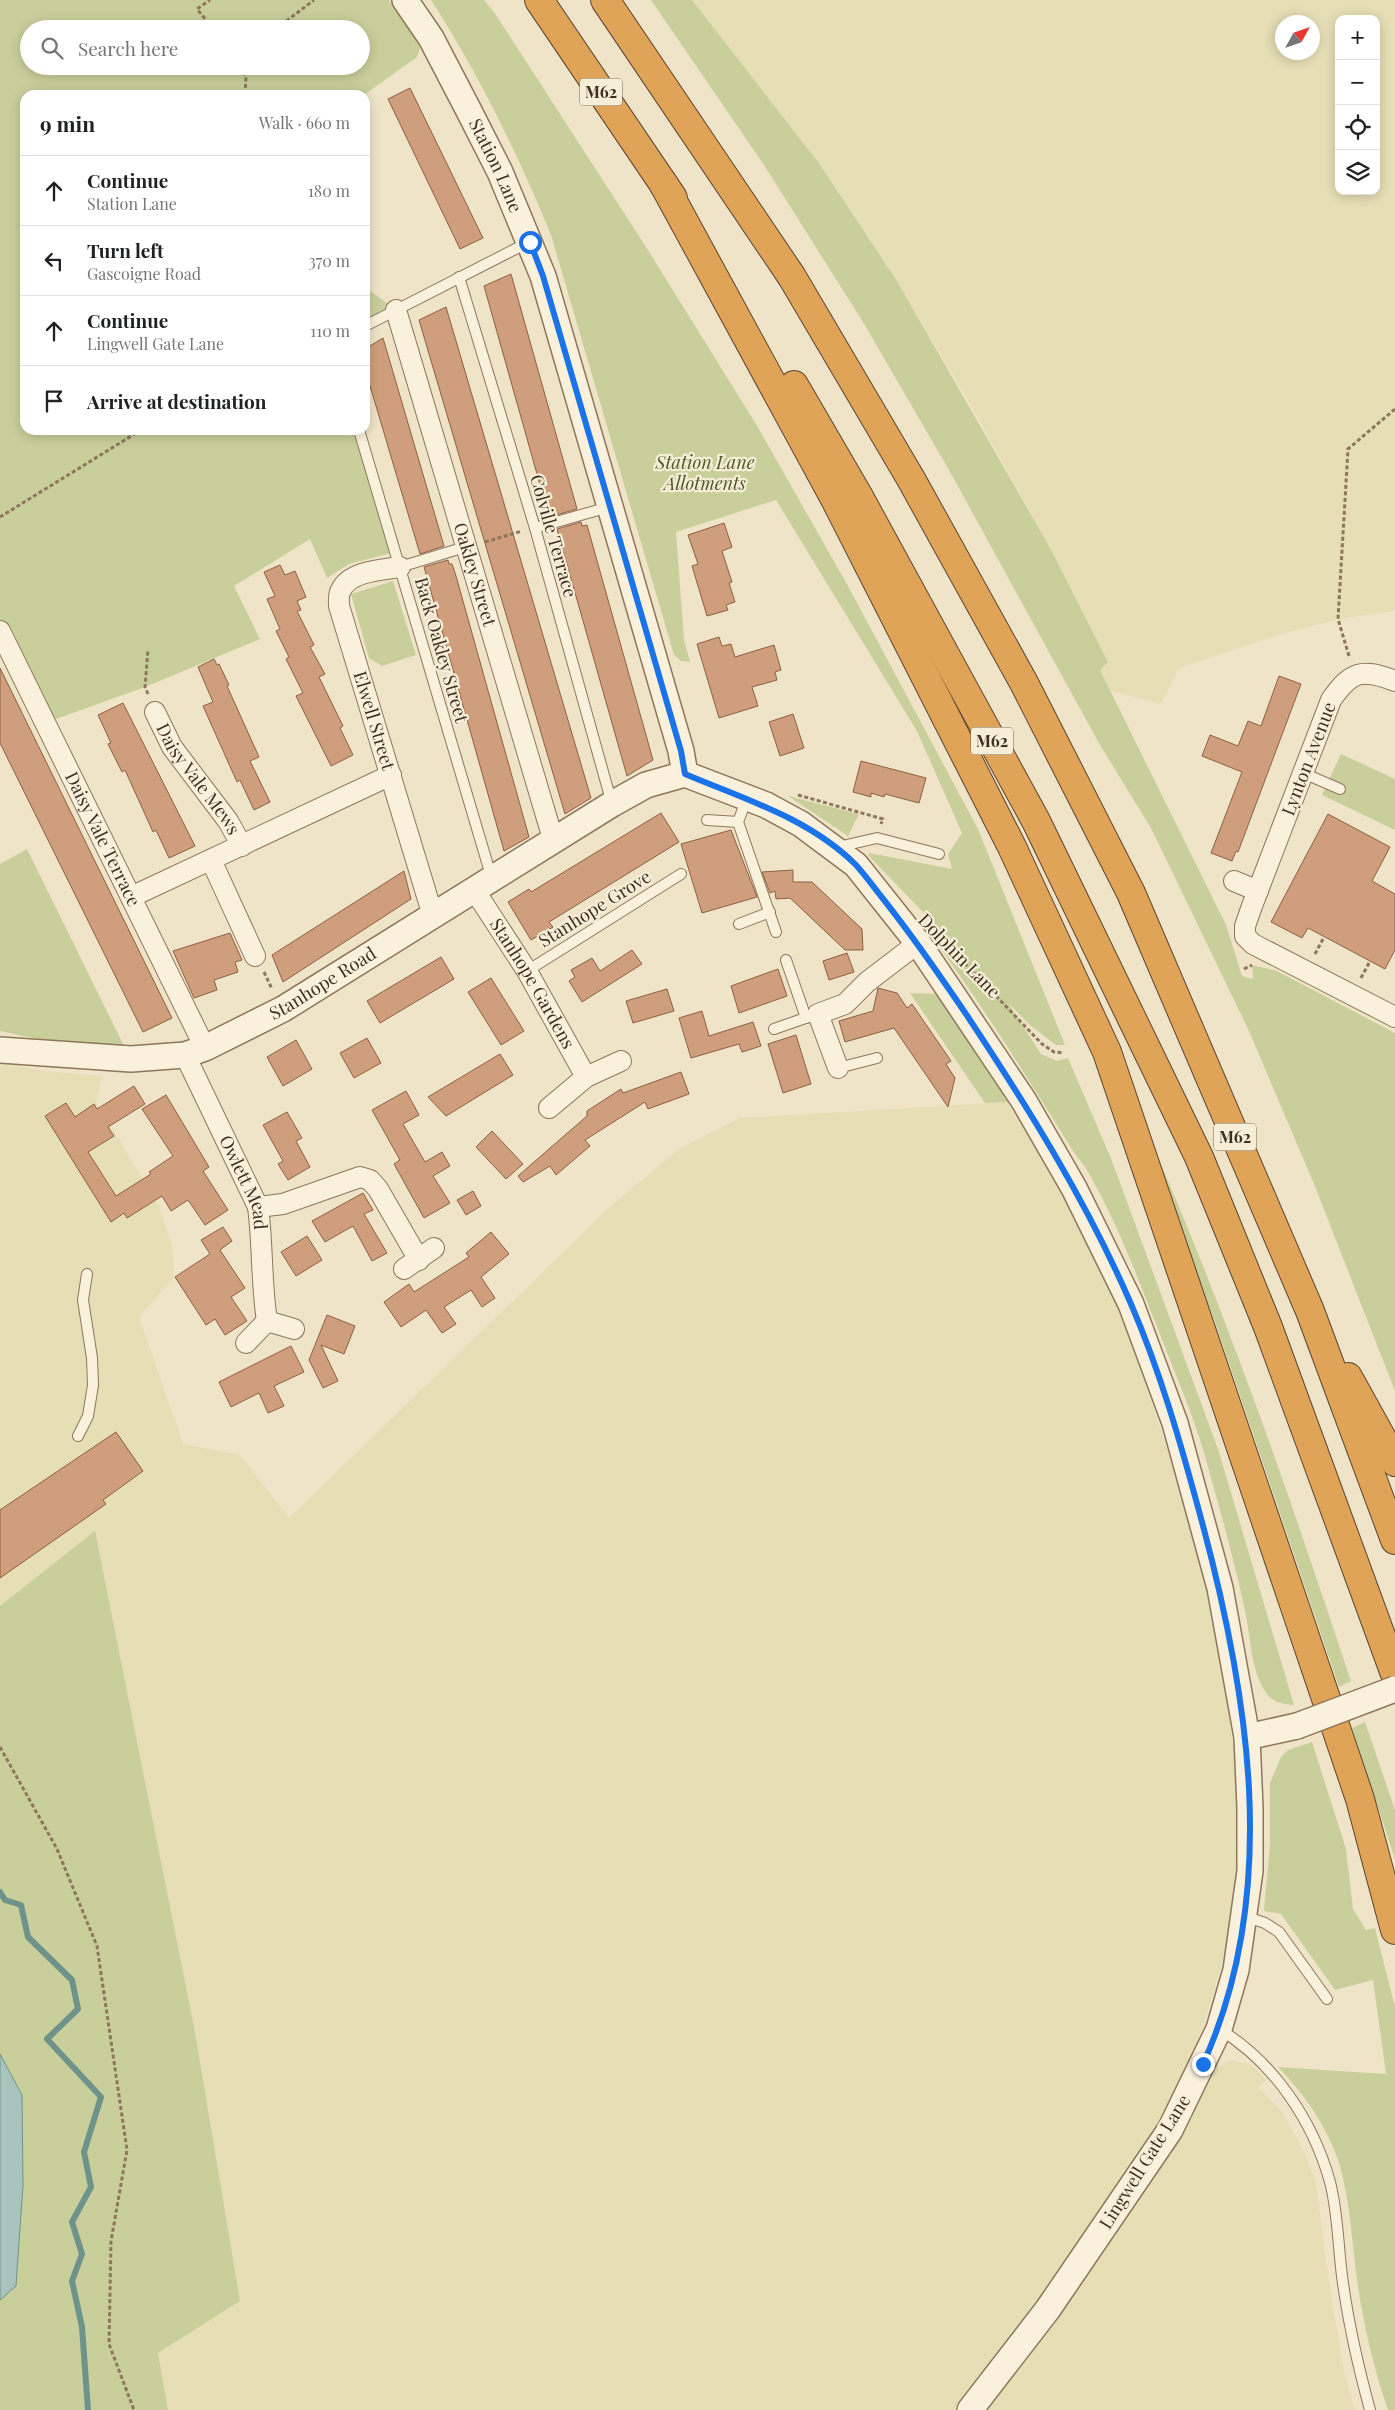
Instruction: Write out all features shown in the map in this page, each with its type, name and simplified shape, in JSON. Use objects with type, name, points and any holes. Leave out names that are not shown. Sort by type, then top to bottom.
[{"type":"highway","name":"M62","points":[[540,0],[764,335],[858,495],[1036,821],[1199,1157],[1268,1327],[1395,1674]]},
{"type":"highway","name":"M62","points":[[605,0],[792,277],[912,479],[1024,682],[1131,893],[1310,1311],[1395,1540]]},
{"type":"highway","points":[[663,183],[840,508],[1012,847],[1107,1052],[1360,1799],[1395,1930]]},
{"type":"highway","points":[[1310,1311],[1395,1462]]},
{"type":"street","name":"Station Lane","points":[[405,0],[431,38],[500,172],[543,276],[681,751],[685,774]]},
{"type":"street","name":"Oakley Street","points":[[396,310],[553,839]]},
{"type":"street","name":"Elwell Street","points":[[400,567],[372,572],[349,580],[340,591],[339,606],[433,916]]},
{"type":"street","name":"Daisy Vale Terrace","points":[[0,631],[131,898],[195,1052]]},
{"type":"street","points":[[1354,674],[1372,673],[1395,681]]},
{"type":"street","name":"Lynton Avenue","points":[[1354,674],[1343,682],[1331,700],[1245,926],[1245,936],[1253,944],[1395,1017]]},
{"type":"street","name":"Daisy Vale Mews","points":[[156,712],[172,747],[228,821],[242,846]]},
{"type":"street","name":"Lingwell Gate Lane","points":[[685,774],[766,805],[801,824],[856,865],[918,942],[1024,1101],[1074,1188],[1131,1304],[1175,1423],[1220,1588],[1247,1737],[1250,1871],[1236,1970],[1219,2029],[1170,2130],[1048,2309],[970,2410]]},
{"type":"street","name":"Stanhope Road","points":[[0,1050],[131,1059],[195,1052],[283,1009],[612,804],[646,785],[685,774]]},
{"type":"street","points":[[131,898],[391,775]]},
{"type":"street","points":[[211,860],[255,956]]},
{"type":"street","points":[[1234,881],[1258,891]]},
{"type":"street","name":"Stanhope Gardens","points":[[484,885],[527,971],[586,1077]]},
{"type":"street","points":[[838,1068],[812,1016],[844,1004],[867,982],[918,942]]},
{"type":"street","name":"Owlett Mead","points":[[195,1052],[258,1207],[261,1232],[263,1296],[267,1321]]},
{"type":"street","points":[[549,1108],[586,1077],[621,1060]]},
{"type":"street","points":[[258,1207],[283,1204],[360,1177],[370,1180],[378,1189],[419,1259]]},
{"type":"street","points":[[246,1342],[267,1321],[294,1329]]},
{"type":"street","points":[[1247,1737],[1297,1726],[1395,1689]]},
{"type":"lane","points":[[370,323],[530,242]]},
{"type":"lane","name":"Colville Terrace","points":[[459,277],[535,528],[612,804]]},
{"type":"lane","name":"Back Oakley Street","points":[[360,435],[400,567],[484,885]]},
{"type":"lane","points":[[535,528],[609,506]]},
{"type":"lane","points":[[400,567],[465,547]]},
{"type":"lane","points":[[1303,773],[1340,790]]},
{"type":"lane","points":[[747,798],[738,822],[776,932]]},
{"type":"lane","points":[[707,820],[738,822]]},
{"type":"lane","points":[[834,847],[877,838],[938,854]]},
{"type":"lane","name":"Stanhope Grove","points":[[527,971],[681,874]]},
{"type":"lane","points":[[739,924],[770,912]]},
{"type":"lane","points":[[774,1029],[812,1016],[786,960]]},
{"type":"lane","points":[[838,1068],[877,1058]]},
{"type":"lane","points":[[78,1436],[88,1416],[93,1385],[92,1358],[83,1300],[87,1274]]},
{"type":"lane","points":[[1243,1916],[1265,1923],[1279,1932],[1327,1999]]},
{"type":"lane","points":[[1219,2029],[1238,2041],[1280,2083],[1300,2112],[1318,2148],[1330,2183],[1352,2338],[1370,2410]]},
{"type":"path","points":[[205,20],[197,9],[210,0]]},
{"type":"path","points":[[288,20],[314,0]]},
{"type":"path","points":[[245,75],[245,90]]},
{"type":"path","points":[[1354,674],[1338,619],[1348,449],[1395,409]]},
{"type":"path","points":[[0,518],[133,435]]},
{"type":"path","points":[[465,547],[535,528]]},
{"type":"path","points":[[148,650],[145,687],[156,712]]},
{"type":"path","points":[[797,795],[883,819],[877,838]]},
{"type":"path","name":"Dolphin Lane","points":[[949,946],[1042,1044],[1054,1052],[1064,1053]]},
{"type":"path","points":[[255,956],[283,1009]]},
{"type":"path","points":[[0,1747],[57,1849],[97,1946],[127,2150],[111,2241],[109,2344],[134,2410]]},
{"type":"shaded area","points":[[692,0],[1395,0],[1395,611],[1344,618],[1281,634],[1179,668],[1161,704],[1108,690],[1049,546],[970,404],[897,281],[818,162]]},
{"type":"shaded area","points":[[0,1063],[45,1071],[102,1076],[96,1102],[159,1206],[173,1248],[174,1277],[139,1317],[183,1444],[240,1455],[289,1518],[612,1205],[679,1149],[740,1118],[1008,1102],[1048,1169],[1085,1238],[1118,1309],[1148,1390],[1191,1524],[1221,1654],[1233,1743],[1239,1843],[1227,1947],[1204,2023],[1178,2090],[1163,2119],[1084,2238],[959,2410],[168,2410],[158,2353],[240,2301],[195,2032],[95,1532],[0,1606]]},
{"type":"shaded area","points":[[1230,2060],[1251,2065],[1266,2079],[1259,2088],[1283,2113],[1303,2150],[1316,2182],[1327,2270],[1344,2372],[1355,2410],[981,2410],[1161,2165],[1218,2067]]},
{"type":"green space","points":[[0,0],[389,0],[408,26],[420,48],[417,57],[370,91],[20,90],[20,435],[360,435],[395,552],[349,564],[327,578],[310,539],[234,586],[260,639],[145,687],[45,723],[0,631]]},
{"type":"green space","name":"Station Lane Allotments","points":[[431,0],[484,0],[496,15],[646,247],[756,424],[848,586],[978,829],[1065,1045],[1056,1045],[1031,1026],[1008,1003],[1041,1054],[1057,1061],[1068,1058],[1112,1161],[1218,1449],[1294,1705],[1279,1703],[1270,1697],[1261,1685],[1257,1675],[1236,1572],[1201,1441],[1110,1213],[1086,1169],[971,992],[935,941],[941,931],[868,855],[870,853],[952,869],[948,854],[962,833],[917,731],[776,500],[676,532],[684,640],[690,662],[681,661],[674,655],[551,235],[525,174],[496,114],[465,56]]},
{"type":"green space","points":[[651,0],[692,0],[818,162],[897,281],[1049,546],[1108,662],[1100,670],[1226,925],[1242,976],[1253,979],[1252,965],[1277,971],[1395,1033],[1395,1391],[1314,1184],[1249,1031],[1151,828],[1100,745],[949,470],[863,322],[764,165]]},
{"type":"green space","points":[[370,291],[396,310],[370,323]]},
{"type":"green space","points":[[393,581],[416,655],[382,666],[369,658],[351,594]]},
{"type":"green space","points":[[1341,754],[1395,779],[1395,830],[1322,795]]},
{"type":"green space","points":[[788,796],[859,814],[848,836]]},
{"type":"green space","points":[[27,849],[125,1048],[61,1044],[0,1031],[0,864]]},
{"type":"green space","points":[[910,993],[938,994],[1008,1102],[985,1103]]},
{"type":"green space","points":[[1153,1146],[1208,1278],[1258,1411],[1305,1546],[1351,1681],[1339,1687],[1216,1325],[1150,1147]]},
{"type":"green space","points":[[95,1531],[195,2032],[240,2301],[158,2353],[168,2410],[0,2410],[0,1606]]},
{"type":"green space","points":[[1365,1722],[1395,1810],[1395,1859],[1352,1728]]},
{"type":"green space","points":[[1312,1742],[1346,1849],[1353,1909],[1366,1930],[1375,1928],[1395,2007],[1395,2410],[1388,2410],[1367,2335],[1359,2292],[1347,2199],[1339,2163],[1328,2136],[1314,2111],[1278,2067],[1386,2074],[1373,1980],[1335,1990],[1281,1914],[1264,1911],[1270,1844],[1270,1783],[1281,1757],[1288,1750]]},
{"type":"water","points":[[0,2054],[22,2095],[23,2185],[16,2286],[0,2300]]},
{"type":"building","points":[[410,88],[483,238],[460,249],[388,99]]},
{"type":"building","points":[[511,274],[577,509],[553,516],[552,512],[548,513],[484,286]]},
{"type":"building","points":[[446,307],[591,798],[565,814],[419,320]]},
{"type":"building","points":[[383,338],[444,546],[420,554],[370,386],[370,346]]},
{"type":"building","points":[[581,522],[582,526],[587,525],[653,760],[627,776],[557,529]]},
{"type":"building","points":[[724,523],[732,547],[722,551],[732,582],[729,583],[735,602],[726,605],[728,610],[707,616],[692,566],[698,564],[688,535]]},
{"type":"building","points":[[448,560],[449,564],[452,564],[456,576],[529,837],[504,851],[424,567]]},
{"type":"building","points":[[280,565],[285,575],[295,571],[306,597],[297,601],[301,610],[297,611],[314,645],[310,647],[325,674],[319,677],[343,726],[340,728],[353,755],[331,766],[296,696],[303,693],[286,659],[289,657],[276,631],[280,629],[267,599],[275,596],[264,572]]},
{"type":"building","points":[[719,637],[722,646],[731,644],[735,657],[774,645],[781,670],[775,672],[777,680],[752,687],[758,706],[719,718],[697,644]]},
{"type":"building","points":[[214,659],[217,665],[219,664],[229,685],[227,686],[259,757],[250,761],[270,802],[254,810],[240,780],[237,782],[203,706],[213,702],[198,667]]},
{"type":"building","points":[[0,668],[172,1018],[143,1032],[0,743]]},
{"type":"building","points":[[1279,676],[1301,684],[1238,852],[1236,851],[1232,861],[1211,853],[1242,772],[1202,756],[1210,735],[1238,746],[1248,721],[1261,726]]},
{"type":"building","points":[[123,703],[195,846],[169,858],[156,830],[153,832],[125,770],[122,772],[108,744],[111,743],[98,715]]},
{"type":"building","points":[[793,714],[804,748],[780,756],[769,722]]},
{"type":"building","points":[[861,761],[926,778],[919,803],[885,794],[884,797],[871,793],[871,797],[853,792]]},
{"type":"building","points":[[661,813],[679,842],[549,922],[553,927],[531,940],[508,902],[529,889],[531,892]]},
{"type":"building","points":[[1328,814],[1390,847],[1372,881],[1395,894],[1395,950],[1385,969],[1308,928],[1302,938],[1271,922]]},
{"type":"building","points":[[731,830],[757,897],[702,913],[681,844]]},
{"type":"building","points":[[793,870],[793,882],[812,882],[862,929],[863,950],[845,950],[790,898],[776,899],[775,891],[770,893],[762,872]]},
{"type":"building","points":[[404,871],[411,899],[283,982],[272,955]]},
{"type":"building","points":[[230,933],[242,960],[235,962],[238,972],[214,980],[217,990],[194,998],[173,951]]},
{"type":"building","points":[[632,950],[642,964],[582,1002],[569,981],[575,977],[571,970],[592,958],[600,971]]},
{"type":"building","points":[[847,953],[854,972],[829,980],[823,961]]},
{"type":"building","points":[[441,957],[454,979],[380,1023],[367,1001]]},
{"type":"building","points":[[778,969],[787,996],[739,1013],[731,986]]},
{"type":"building","points":[[491,978],[524,1031],[501,1045],[468,992]]},
{"type":"building","points":[[878,988],[897,993],[907,1008],[912,1004],[951,1061],[946,1064],[955,1078],[948,1107],[894,1028],[845,1042],[839,1021],[873,1011]]},
{"type":"building","points":[[667,989],[674,1011],[633,1023],[626,1001]]},
{"type":"building","points":[[702,1011],[709,1036],[753,1022],[761,1046],[742,1052],[739,1044],[691,1058],[679,1018]]},
{"type":"building","points":[[796,1035],[811,1084],[783,1093],[768,1044]]},
{"type":"building","points":[[367,1038],[381,1063],[354,1078],[340,1053]]},
{"type":"building","points":[[296,1040],[312,1069],[283,1086],[267,1057]]},
{"type":"building","points":[[500,1054],[513,1075],[446,1116],[428,1097]]},
{"type":"building","points":[[681,1072],[689,1094],[648,1109],[645,1102],[585,1140],[590,1146],[556,1175],[550,1166],[523,1182],[518,1176],[587,1116],[587,1111],[621,1089],[623,1093]]},
{"type":"building","points":[[134,1086],[145,1104],[108,1127],[114,1136],[88,1152],[116,1196],[151,1174],[149,1172],[173,1156],[142,1109],[166,1095],[209,1167],[203,1171],[228,1210],[205,1225],[188,1200],[171,1211],[162,1196],[127,1218],[124,1213],[111,1222],[45,1116],[66,1103],[75,1117],[94,1104],[97,1109]]},
{"type":"building","points":[[406,1091],[419,1115],[403,1124],[425,1162],[442,1152],[450,1166],[433,1176],[450,1203],[424,1218],[394,1164],[400,1160],[372,1110]]},
{"type":"building","points":[[287,1112],[302,1138],[296,1141],[310,1167],[288,1180],[278,1164],[283,1161],[263,1125]]},
{"type":"building","points":[[492,1131],[523,1164],[506,1179],[476,1147]]},
{"type":"building","points":[[473,1191],[481,1206],[466,1215],[457,1200]]},
{"type":"building","points":[[363,1193],[373,1210],[364,1214],[387,1253],[372,1261],[353,1226],[325,1242],[312,1221]]},
{"type":"building","points":[[223,1227],[232,1241],[220,1250],[245,1288],[231,1297],[247,1321],[225,1335],[215,1319],[206,1325],[175,1277],[210,1254],[201,1240]]},
{"type":"building","points":[[491,1232],[509,1254],[481,1277],[495,1298],[482,1307],[471,1290],[444,1307],[456,1324],[442,1333],[426,1310],[401,1327],[384,1302],[409,1284],[414,1292],[469,1257],[466,1253]]},
{"type":"building","points":[[307,1236],[322,1260],[296,1276],[281,1252]]},
{"type":"building","points":[[327,1315],[355,1326],[344,1354],[321,1345],[338,1381],[323,1388],[309,1360]]},
{"type":"building","points":[[291,1346],[304,1372],[274,1386],[284,1406],[268,1413],[259,1393],[231,1407],[219,1382]]},
{"type":"building","points":[[116,1432],[143,1471],[103,1500],[106,1504],[0,1578],[0,1510]]},
{"type":"waterway","points":[[0,1892],[5,1900],[21,1905],[28,1937],[72,1980],[78,2009],[47,2039],[101,2097],[84,2152],[91,2187],[72,2222],[82,2254],[72,2281],[82,2327],[88,2410]]},
{"type":"route","points":[[530,242],[543,276],[681,751],[685,774],[727,792],[766,805],[801,824],[834,847],[856,865],[918,942],[1024,1101],[1074,1188],[1131,1304],[1175,1423],[1220,1588],[1247,1737],[1250,1871],[1236,1970],[1219,2029],[1203,2064]]}]
